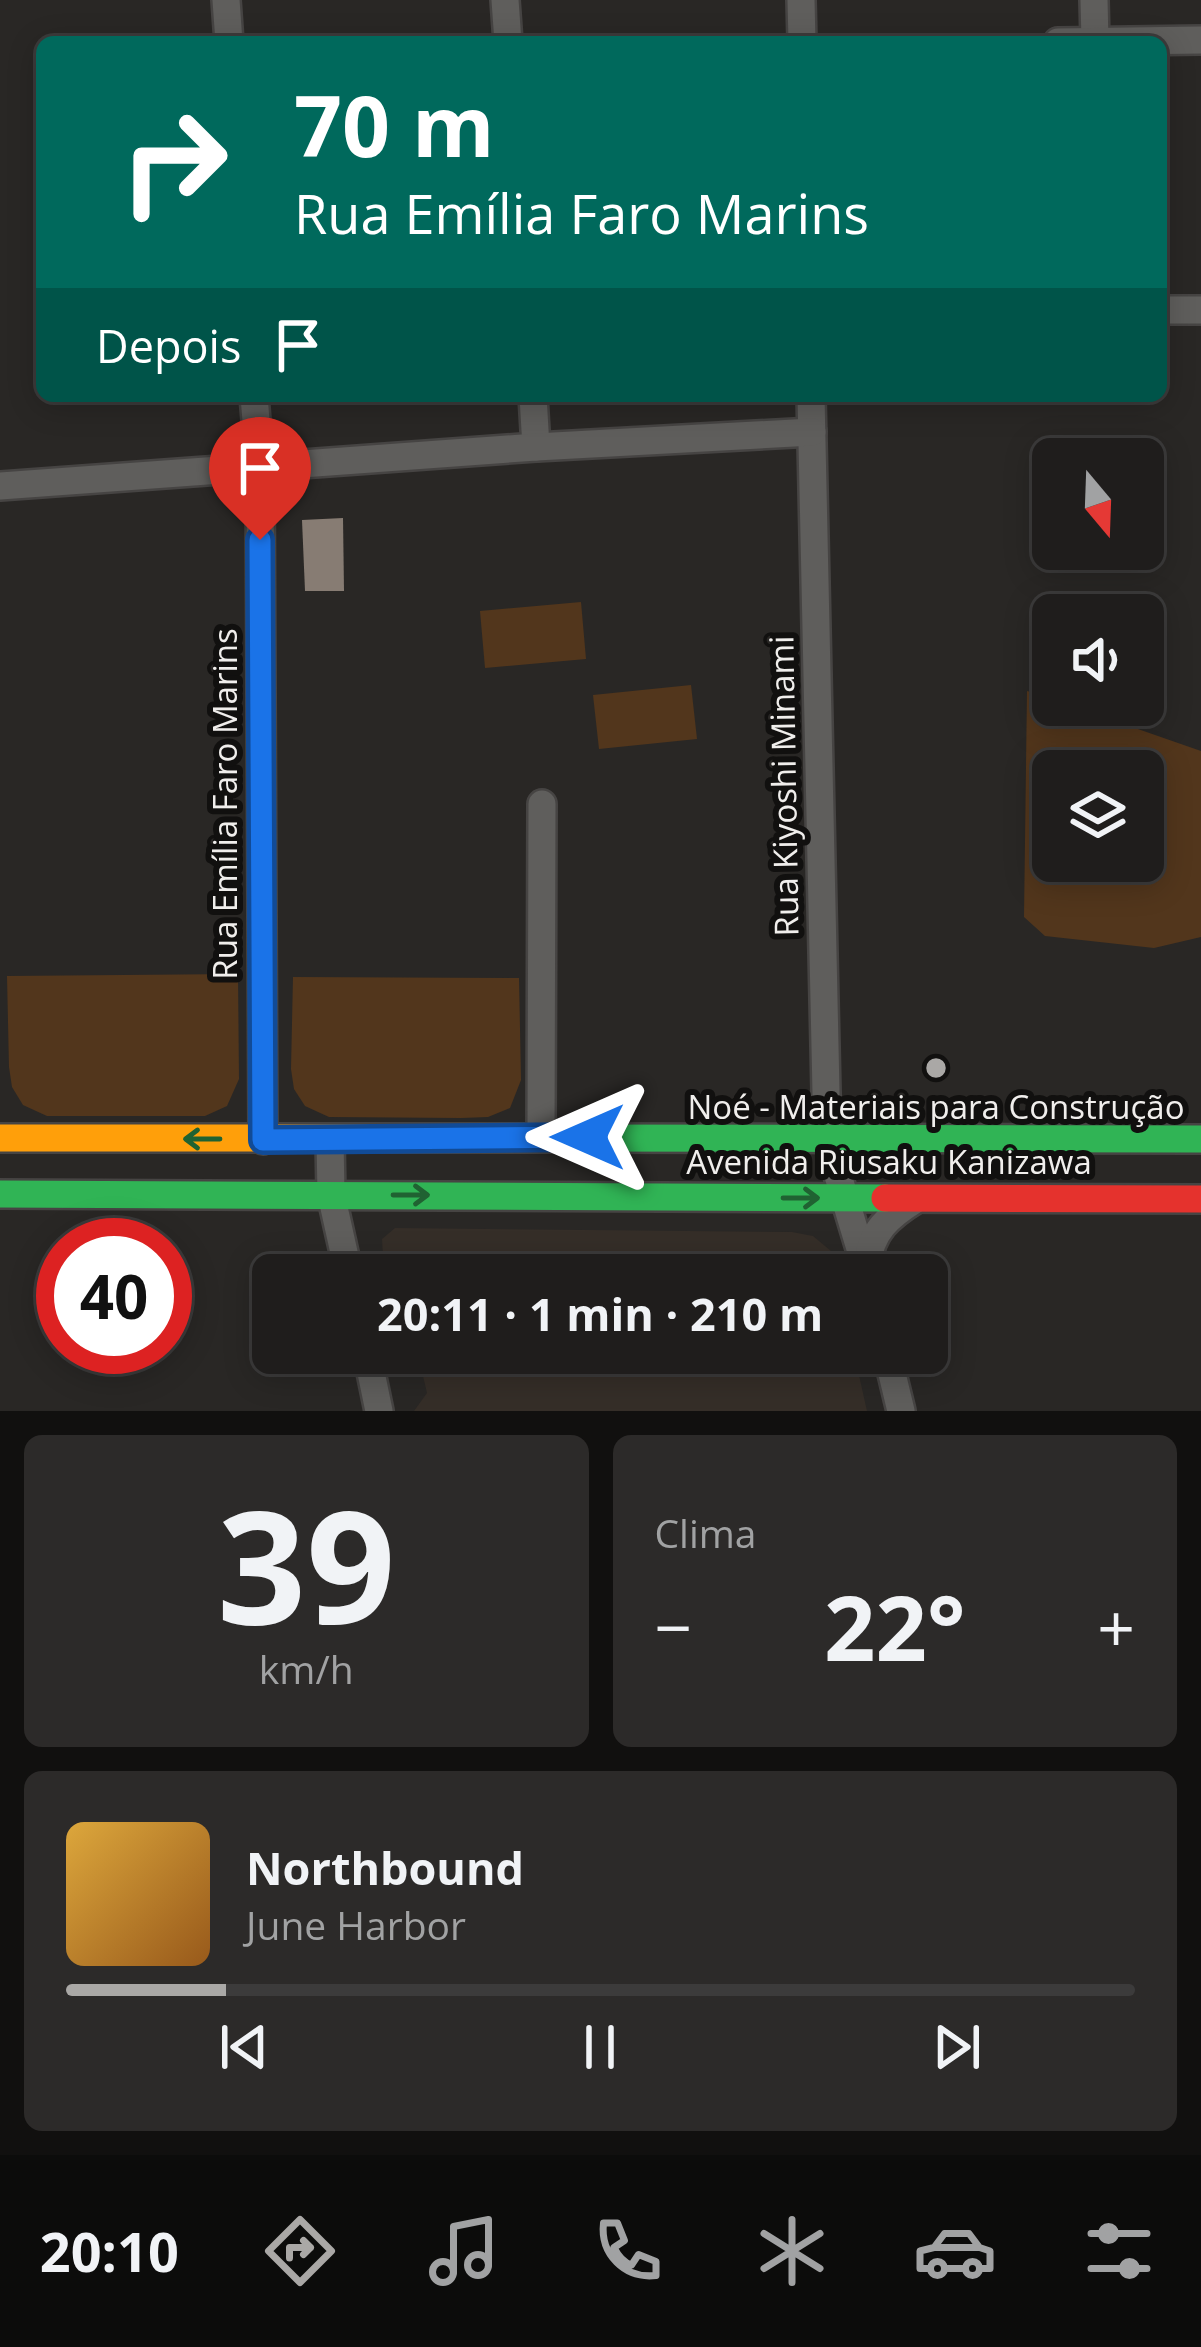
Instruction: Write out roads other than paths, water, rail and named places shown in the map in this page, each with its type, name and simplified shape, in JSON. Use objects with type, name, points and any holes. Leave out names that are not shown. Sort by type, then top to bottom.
[{"type":"street","points":[[226,0],[229,36]]},
{"type":"street","points":[[506,0],[508,36]]},
{"type":"street","points":[[801,0],[802,36]]},
{"type":"street","points":[[1094,0],[1096,36]]},
{"type":"street","points":[[1167,40],[1201,40]]},
{"type":"street","points":[[1167,310],[1201,310]]},
{"type":"street","name":"Rua Emília Faro Marins","points":[[254,402],[260,469],[263,1140]]},
{"type":"street","points":[[533,402],[536,446]]},
{"type":"street","name":"Rua Kiyoshi Minami","points":[[811,402],[831,1151],[863,1254]]},
{"type":"street","points":[[0,485],[536,446],[812,432]]},
{"type":"street","points":[[541,1137],[542,804]]},
{"type":"street","name":"Avenida Riusaku Kanizawa","points":[[0,1138],[541,1137],[831,1151],[878,1139],[1201,1139]]},
{"type":"street","points":[[330,1140],[331,1194],[344,1254]]},
{"type":"street","name":"Avenida Riusaku Kanizawa","points":[[0,1194],[1201,1199]]},
{"type":"street","points":[[868,1254],[874,1236],[891,1216],[916,1199]]},
{"type":"street","points":[[371,1374],[379,1411]]},
{"type":"street","points":[[892,1374],[901,1411]]},
{"type":"place","name":"Noé - Materiais para Construção","points":[[936,1068]]}]
